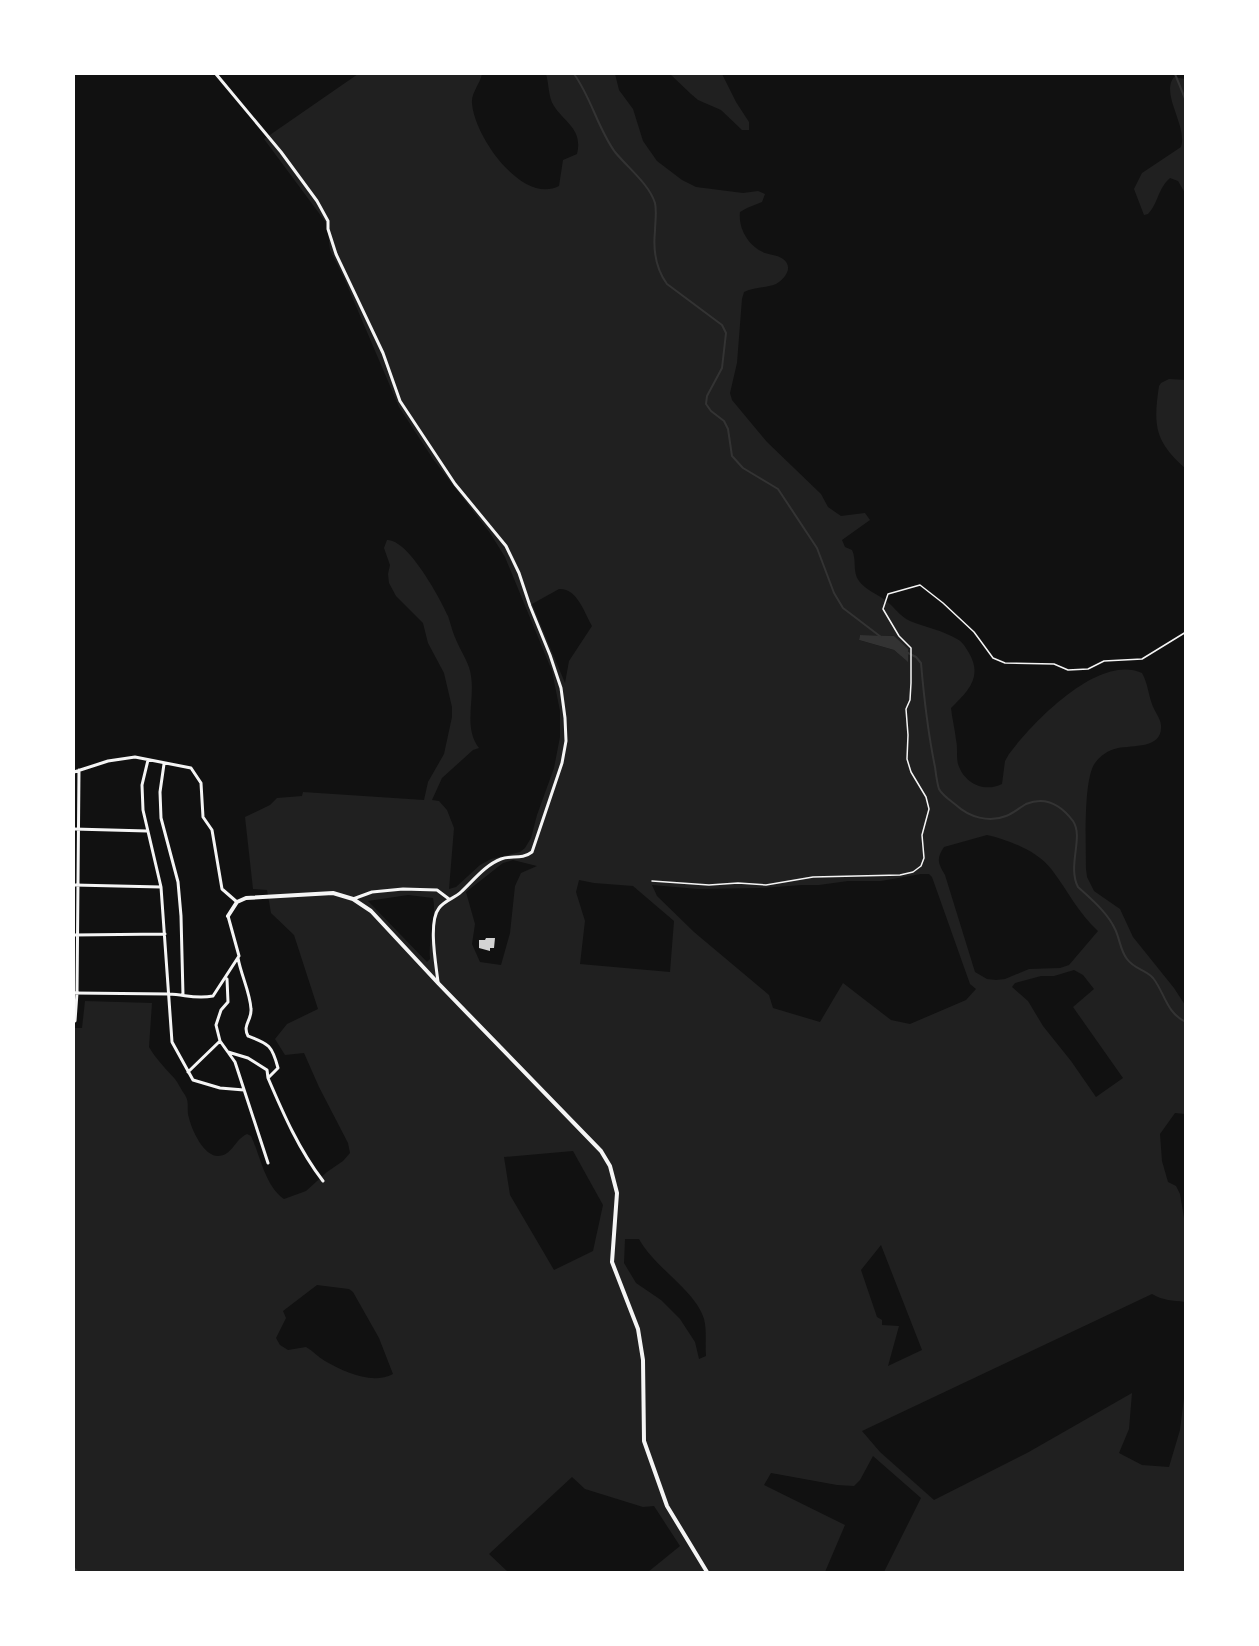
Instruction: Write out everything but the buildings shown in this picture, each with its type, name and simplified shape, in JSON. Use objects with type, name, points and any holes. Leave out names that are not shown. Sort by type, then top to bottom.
[{"type":"street","points":[[216,74],[281,152],[325,215],[332,244],[368,318],[400,401],[455,484],[507,546],[561,688],[566,718],[562,763],[532,852],[519,857],[501,858],[437,909],[433,930],[438,983]]},
{"type":"street","points":[[74,772],[108,761],[135,757],[191,768],[201,783],[203,818],[212,830],[222,889],[237,902]]},
{"type":"street","points":[[148,760],[142,786],[147,831],[161,887],[172,1042],[193,1080],[220,1088],[244,1090]]},
{"type":"street","points":[[164,764],[160,792],[161,818],[178,882],[183,995]]},
{"type":"street","points":[[75,1021],[80,770]]},
{"type":"street","points":[[74,829],[147,831]]},
{"type":"street","points":[[74,885],[161,887]]},
{"type":"street","points":[[353,899],[372,892],[404,889],[437,890],[449,898]]},
{"type":"street","points":[[268,1078],[278,1068],[275,1055],[268,1044],[248,1036],[245,1031],[251,1011],[228,916],[237,902],[246,898],[333,893],[353,899],[371,911],[601,1151],[610,1166],[617,1193],[612,1262],[638,1329],[643,1360],[644,1441],[667,1506],[707,1572]]},
{"type":"street","points":[[76,935],[165,934]]},
{"type":"street","points":[[75,993],[169,994],[196,999],[213,996],[239,956]]},
{"type":"street","points":[[227,977],[228,1002],[221,1010],[216,1025],[220,1041],[235,1062],[268,1163]]},
{"type":"street","points":[[189,1071],[220,1041]]},
{"type":"street","points":[[228,1052],[254,1061],[267,1070],[268,1078],[287,1120],[310,1164],[323,1180]]},
{"type":"path","points":[[652,881],[708,885],[738,883],[766,885],[813,877],[900,875],[913,872],[921,866],[924,858],[922,835],[929,809],[926,797],[911,772],[907,759],[906,709],[910,700],[911,648],[899,636],[883,609],[888,594],[920,585],[974,632],[993,658],[1005,663],[1054,664],[1068,670],[1088,669],[1104,662],[1142,659],[1185,632]]},
{"type":"shaded area","points":[[358,74],[482,74],[472,103],[481,133],[502,164],[516,177],[530,186],[545,189],[559,186],[563,160],[577,154],[578,145],[572,127],[552,102],[546,74],[615,74],[619,90],[633,109],[643,141],[657,161],[682,180],[696,187],[743,193],[758,191],[765,194],[762,202],[740,212],[741,225],[746,237],[754,246],[765,253],[783,259],[788,269],[785,276],[776,284],[744,292],[737,363],[730,393],[732,400],[767,442],[821,494],[828,507],[841,516],[865,513],[870,520],[842,540],[845,547],[852,550],[856,574],[862,584],[906,619],[952,636],[967,649],[973,662],[974,676],[963,696],[951,708],[958,764],[965,776],[982,787],[995,787],[1002,784],[1005,761],[1009,754],[1034,725],[1068,694],[1087,681],[1106,673],[1125,669],[1142,673],[1161,725],[1160,733],[1152,742],[1114,749],[1095,763],[1091,771],[1087,798],[1086,869],[1094,891],[1120,909],[1133,937],[1185,1005],[1185,1114],[1175,1113],[1160,1134],[1162,1161],[1168,1182],[1176,1186],[1180,1194],[1185,1224],[1185,1302],[1164,1299],[1152,1294],[862,1431],[880,1452],[934,1500],[1027,1453],[1132,1393],[1129,1429],[1119,1453],[1142,1465],[1169,1467],[1180,1430],[1185,1390],[1185,1572],[884,1572],[921,1498],[873,1456],[860,1480],[854,1486],[771,1473],[764,1485],[845,1525],[825,1572],[648,1572],[680,1546],[654,1506],[643,1507],[585,1489],[572,1477],[489,1554],[508,1572],[74,1572],[74,1028],[82,1028],[85,1001],[152,1003],[149,1047],[185,1095],[188,1115],[203,1147],[213,1155],[223,1155],[247,1134],[251,1136],[268,1178],[277,1193],[284,1199],[306,1191],[350,1153],[348,1143],[304,1053],[285,1055],[275,1039],[287,1024],[318,1009],[294,935],[271,913],[267,890],[253,889],[245,817],[270,805],[277,798],[302,796],[303,792],[424,800],[428,782],[444,754],[452,707],[444,673],[428,643],[423,623],[396,596],[389,583],[390,565],[384,548],[387,540],[395,542],[404,549],[431,584],[448,616],[470,672],[472,685],[470,723],[474,740],[479,748],[473,750],[442,778],[432,800],[439,801],[447,810],[454,828],[449,889],[456,887],[480,865],[491,859],[520,852],[525,848],[531,838],[554,768],[560,737],[560,711],[552,671],[505,557],[490,533],[433,459],[399,407],[330,250],[327,224],[264,139]],"holes":[[[559,589],[571,592],[583,608],[592,626],[569,661],[565,683],[532,604]],[[860,635],[894,636],[907,661],[894,650],[859,640]],[[987,835],[1022,847],[1046,863],[1098,931],[1069,965],[1060,968],[1029,969],[1005,979],[987,979],[975,972],[945,875],[939,864],[944,847]],[[513,860],[537,866],[521,873],[515,886],[510,933],[501,965],[480,962],[472,944],[475,924],[466,892],[503,863]],[[929,874],[970,984],[976,989],[966,1000],[910,1024],[891,1020],[843,983],[820,1022],[773,1008],[769,995],[694,932],[657,896],[652,885],[698,889],[819,885],[848,881],[881,881]],[[579,880],[633,886],[674,921],[670,972],[580,964],[585,921],[576,892]],[[408,895],[433,898],[430,959],[427,962],[368,901]],[[1074,970],[1083,975],[1094,989],[1073,1007],[1123,1078],[1096,1097],[1043,1026],[1028,1001],[1012,987],[1015,983],[1041,976],[1054,976]],[[573,1151],[603,1205],[593,1251],[554,1270],[510,1195],[504,1157]],[[625,1239],[639,1239],[654,1259],[700,1309],[704,1319],[706,1356],[699,1359],[695,1342],[680,1319],[661,1300],[636,1283],[624,1263]],[[881,1245],[922,1350],[888,1366],[899,1326],[882,1325],[882,1320],[877,1317],[861,1270]],[[317,1285],[349,1289],[353,1292],[379,1338],[393,1374],[376,1378],[358,1376],[322,1359],[306,1347],[288,1350],[280,1345],[276,1338],[286,1318],[283,1311]]]},
{"type":"shaded area","points":[[670,74],[722,74],[749,122],[749,130],[742,130],[721,110],[698,100]]},
{"type":"shaded area","points":[[1174,77],[1185,79],[1185,193],[1178,181],[1170,178],[1163,186],[1151,210],[1144,215],[1134,189],[1142,173],[1181,147],[1181,130],[1170,92]]},
{"type":"shaded area","points":[[1169,379],[1185,380],[1185,468],[1167,449],[1158,432],[1156,412],[1159,386]]},
{"type":"shaded area","points":[[860,635],[894,636],[908,649],[908,662],[894,650],[859,640]]},
{"type":"waterway","points":[[574,74],[609,143],[652,196],[656,210],[655,252],[663,278],[667,284],[722,325],[726,333],[722,368],[707,396],[706,404],[724,421],[728,429],[732,456],[743,468],[778,489],[817,548],[834,593],[843,608],[881,637]]},
{"type":"waterway","points":[[1175,74],[1186,101]]},
{"type":"waterway","points":[[906,652],[916,657],[921,663],[928,728],[940,791],[967,813],[986,819],[1000,818],[1026,804],[1040,801],[1058,806],[1063,810],[1076,828],[1074,870],[1078,887],[1108,917],[1127,959],[1153,978],[1170,1008],[1186,1022]]},
{"type":"waterway","points":[[74,1568],[78,1572]]}]
